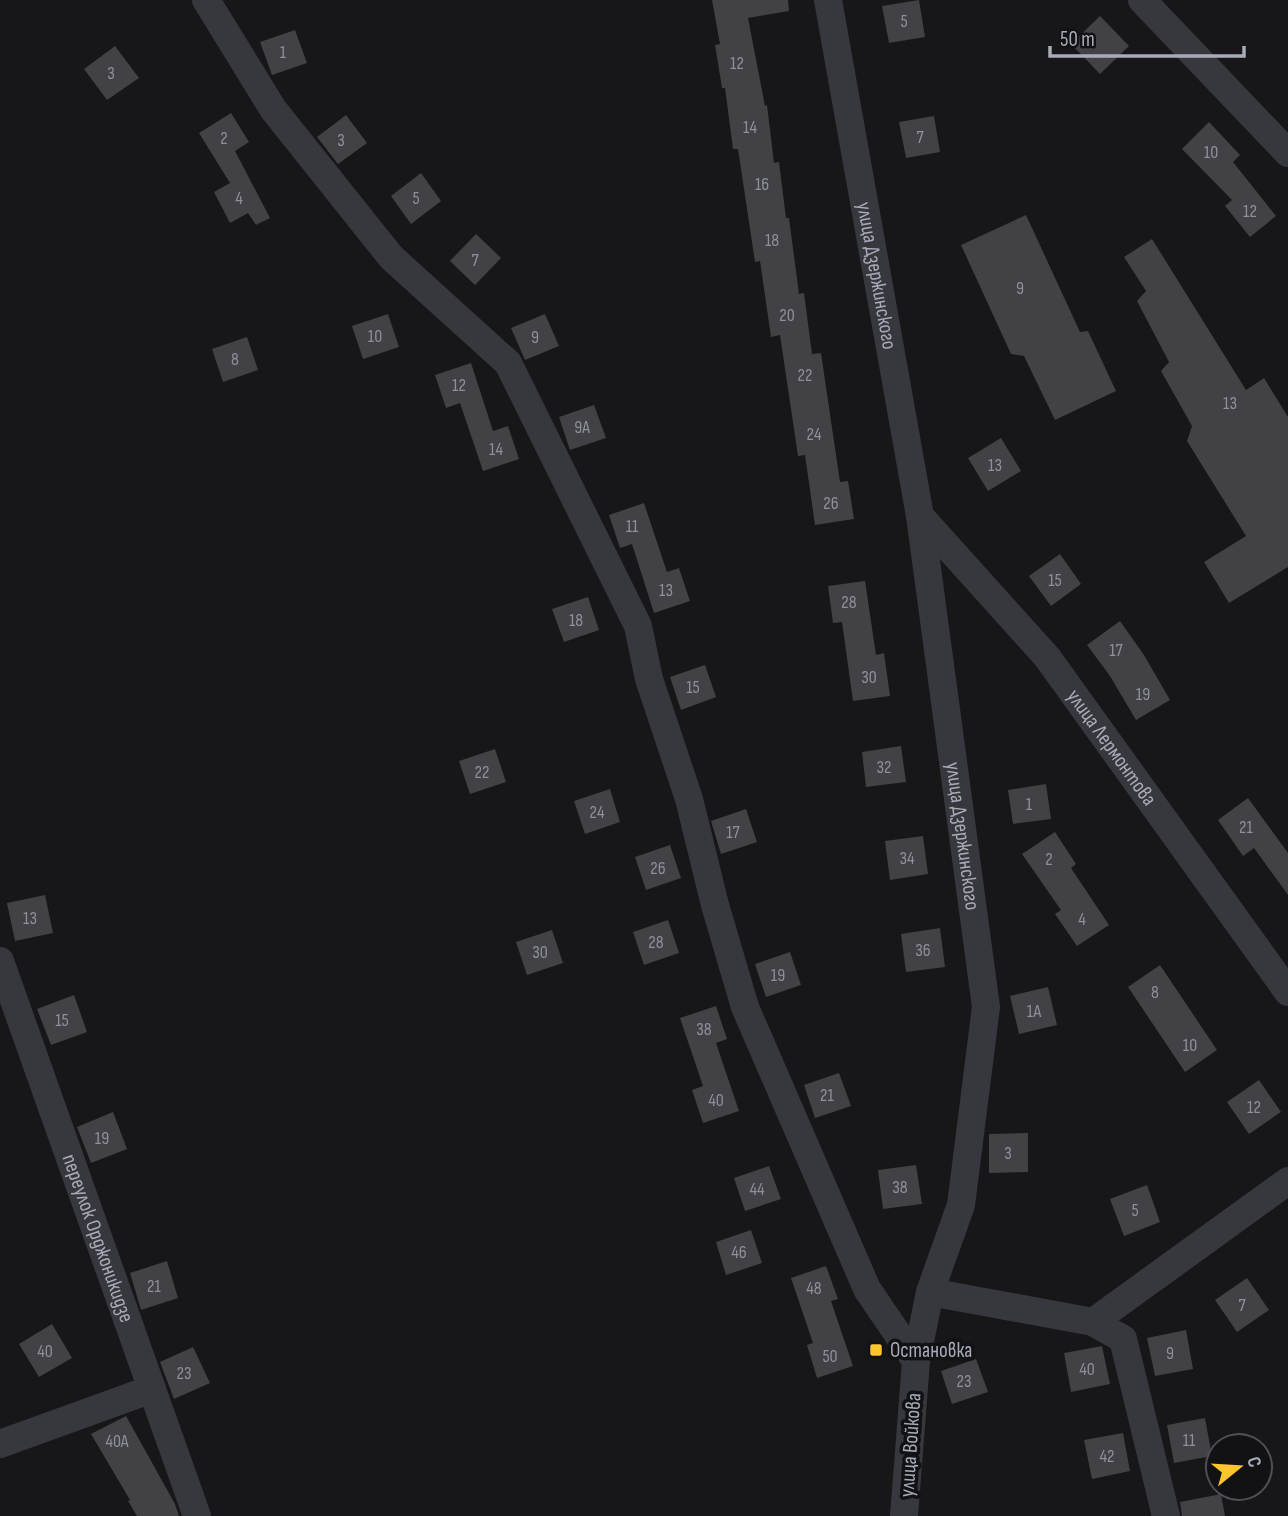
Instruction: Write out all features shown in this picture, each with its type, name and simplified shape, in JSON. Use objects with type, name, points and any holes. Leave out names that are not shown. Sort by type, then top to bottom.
[{"type":"street","points":[[206,0],[273,109],[391,257],[508,363],[638,626],[649,679],[690,800],[715,905],[745,1007],[867,1289],[916,1361]]},
{"type":"street","name":"улица Дзержинского","points":[[828,0],[920,516],[986,1007],[961,1205],[930,1292]]},
{"type":"street","points":[[1142,0],[1288,153]]},
{"type":"street","name":"улица Лермонтова","points":[[920,516],[1047,657],[1288,992]]},
{"type":"street","name":"переулок Орджоникидзе","points":[[0,961],[197,1516]]},
{"type":"street","points":[[1093,1322],[1288,1181]]},
{"type":"street","points":[[930,1292],[1093,1322],[1124,1339],[1167,1516]]},
{"type":"street","name":"улица Войкова","points":[[904,1516],[916,1361],[930,1292]]},
{"type":"street","points":[[0,1444],[152,1390]]},
{"type":"building","points":[[712,0],[788,0],[789,11],[748,18],[765,106],[767,105],[774,163],[779,162],[799,294],[804,293],[812,354],[821,353],[840,482],[848,481],[854,519],[815,525],[805,455],[798,456],[780,335],[771,337],[760,261],[755,262],[738,149],[733,149],[725,88],[722,88],[715,45],[720,44]]},
{"type":"building","points":[[919,0],[925,37],[889,43],[882,6]]},
{"type":"building","points":[[1100,16],[1129,46],[1100,74],[1071,44]]},
{"type":"building","points":[[295,30],[307,63],[272,75],[260,42]]},
{"type":"building","points":[[115,46],[139,78],[107,100],[84,69]]},
{"type":"building","points":[[231,113],[249,142],[235,151],[270,218],[256,225],[248,213],[230,223],[214,192],[230,183],[199,133]]},
{"type":"building","points":[[346,115],[367,143],[338,164],[317,137]]},
{"type":"building","points":[[934,116],[940,152],[906,158],[899,122]]},
{"type":"building","points":[[1209,122],[1240,155],[1233,162],[1276,216],[1250,237],[1225,206],[1232,200],[1182,149]]},
{"type":"building","points":[[421,173],[441,201],[411,224],[391,196]]},
{"type":"building","points":[[1026,215],[1080,332],[1088,331],[1116,391],[1055,420],[1024,356],[1011,354],[961,245]]},
{"type":"building","points":[[476,234],[501,258],[475,285],[450,261]]},
{"type":"building","points":[[1152,239],[1246,390],[1264,378],[1288,417],[1288,567],[1229,603],[1204,562],[1246,536],[1187,441],[1192,426],[1161,371],[1169,362],[1137,301],[1146,291],[1124,257]]},
{"type":"building","points":[[388,314],[399,347],[363,359],[352,326]]},
{"type":"building","points":[[545,314],[559,346],[525,360],[511,328]]},
{"type":"building","points":[[247,337],[258,370],[223,382],[212,349]]},
{"type":"building","points":[[471,363],[493,431],[508,426],[519,459],[483,471],[460,403],[446,408],[435,375]]},
{"type":"building","points":[[594,405],[606,438],[570,450],[559,417]]},
{"type":"building","points":[[1001,438],[1021,471],[988,491],[968,458]]},
{"type":"building","points":[[644,503],[667,572],[679,568],[690,601],[654,613],[632,544],[620,548],[609,515]]},
{"type":"building","points":[[1060,554],[1081,584],[1051,606],[1029,576]]},
{"type":"building","points":[[865,581],[876,655],[884,653],[890,696],[853,701],[842,622],[833,623],[828,586]]},
{"type":"building","points":[[588,597],[599,630],[564,642],[552,609]]},
{"type":"building","points":[[1120,621],[1170,700],[1136,720],[1110,676],[1087,645]]},
{"type":"building","points":[[705,665],[716,697],[681,710],[670,677]]},
{"type":"building","points":[[901,746],[906,782],[866,787],[862,752]]},
{"type":"building","points":[[495,749],[506,782],[470,794],[459,761]]},
{"type":"building","points":[[1046,784],[1051,819],[1013,824],[1008,790]]},
{"type":"building","points":[[610,789],[620,822],[585,834],[574,801]]},
{"type":"building","points":[[1248,798],[1288,853],[1288,895],[1254,848],[1243,856],[1218,820]]},
{"type":"building","points":[[746,809],[757,842],[721,854],[711,821]]},
{"type":"building","points":[[1055,832],[1076,864],[1071,868],[1109,925],[1077,946],[1055,914],[1061,910],[1022,854]]},
{"type":"building","points":[[923,836],[928,874],[890,880],[885,841]]},
{"type":"building","points":[[670,845],[681,878],[646,890],[635,857]]},
{"type":"building","points":[[45,895],[53,933],[15,941],[7,903]]},
{"type":"building","points":[[668,920],[679,953],[644,965],[633,932]]},
{"type":"building","points":[[940,928],[945,967],[906,972],[901,934]]},
{"type":"building","points":[[552,930],[563,963],[527,975],[516,942]]},
{"type":"building","points":[[790,952],[801,985],[766,997],[755,964]]},
{"type":"building","points":[[1160,965],[1217,1050],[1185,1072],[1128,987]]},
{"type":"building","points":[[1048,987],[1057,1025],[1019,1034],[1010,996]]},
{"type":"building","points":[[74,995],[87,1032],[51,1045],[37,1009]]},
{"type":"building","points":[[716,1006],[727,1039],[716,1043],[739,1111],[703,1123],[692,1090],[703,1086],[680,1018]]},
{"type":"building","points":[[839,1073],[851,1106],[815,1118],[804,1085]]},
{"type":"building","points":[[1259,1080],[1281,1112],[1249,1134],[1227,1102]]},
{"type":"building","points":[[113,1112],[127,1149],[91,1163],[77,1127]]},
{"type":"building","points":[[1028,1133],[1028,1172],[989,1173],[989,1134]]},
{"type":"building","points":[[916,1165],[922,1204],[883,1209],[878,1170]]},
{"type":"building","points":[[769,1166],[781,1199],[745,1211],[734,1178]]},
{"type":"building","points":[[1147,1185],[1160,1222],[1124,1236],[1110,1199]]},
{"type":"building","points":[[751,1230],[762,1263],[726,1275],[716,1242]]},
{"type":"building","points":[[167,1261],[178,1298],[141,1310],[130,1273]]},
{"type":"building","points":[[826,1266],[838,1299],[831,1301],[853,1366],[817,1378],[807,1345],[813,1343],[791,1278]]},
{"type":"building","points":[[1247,1278],[1269,1310],[1237,1332],[1215,1300]]},
{"type":"building","points":[[52,1324],[72,1358],[39,1377],[19,1344]]},
{"type":"building","points":[[1186,1330],[1193,1369],[1155,1376],[1147,1338]]},
{"type":"building","points":[[1102,1346],[1110,1384],[1071,1392],[1064,1353]]},
{"type":"building","points":[[193,1347],[210,1383],[174,1399],[160,1362]]},
{"type":"building","points":[[976,1359],[988,1392],[952,1404],[941,1371]]},
{"type":"building","points":[[126,1416],[179,1516],[137,1516],[91,1434]]},
{"type":"building","points":[[1205,1418],[1208,1432],[1204,1432],[1204,1457],[1174,1463],[1167,1425]]},
{"type":"building","points":[[1123,1433],[1130,1471],[1092,1479],[1084,1440]]},
{"type":"building","points":[[1204,1497],[1204,1502],[1222,1502],[1225,1516],[1182,1516],[1180,1502]]},
{"type":"place","name":"Остановка","points":[[876,1350]]}]
